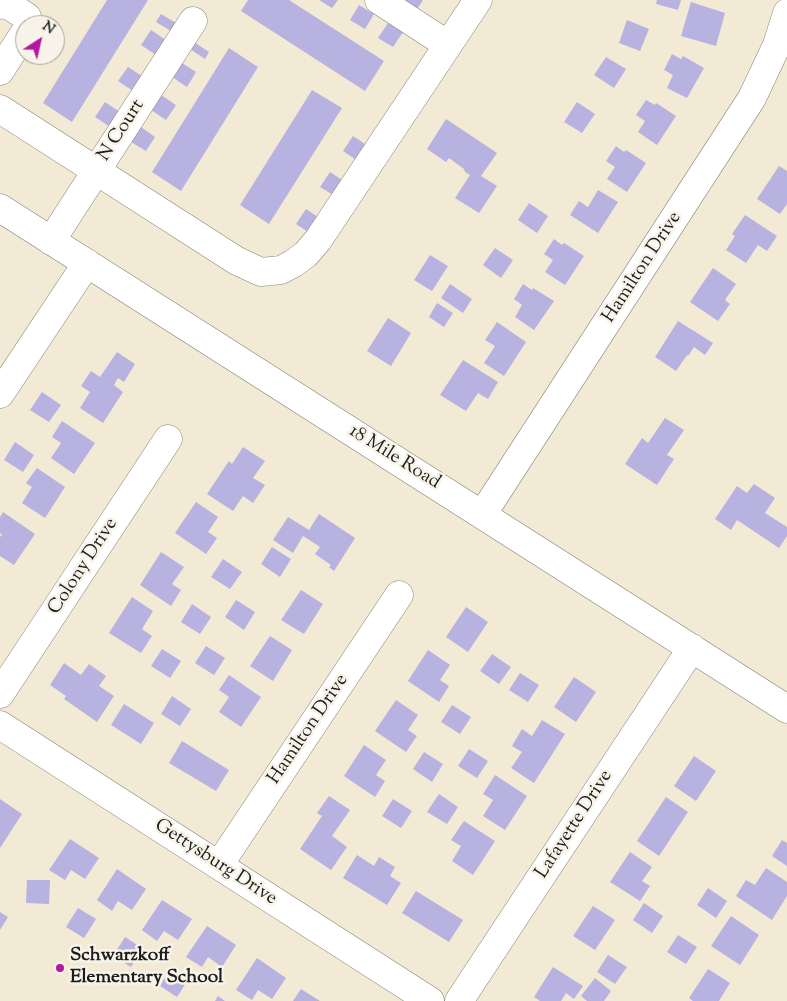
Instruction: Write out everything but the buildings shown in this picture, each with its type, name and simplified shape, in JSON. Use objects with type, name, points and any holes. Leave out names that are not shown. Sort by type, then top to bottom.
[{"type":"street","points":[[379,0],[448,45]]},
{"type":"street","points":[[0,109],[252,269],[261,272],[281,270],[294,264],[318,240],[478,0]]},
{"type":"street","points":[[0,5],[5,3],[24,15]]},
{"type":"street","name":"Hamilton Drive","points":[[482,515],[752,98],[777,46],[787,13]]},
{"type":"street","name":"N Court","points":[[51,241],[193,21]]},
{"type":"street","points":[[0,70],[15,47]]},
{"type":"street","name":"18 Mile Road","points":[[0,208],[787,709]]},
{"type":"street","points":[[0,394],[87,262]]},
{"type":"street","name":"Colony Drive","points":[[0,694],[168,439]]},
{"type":"street","name":"Hamilton Drive","points":[[219,865],[399,595]]},
{"type":"street","name":"Lafayette Drive","points":[[459,1001],[692,648]]},
{"type":"street","name":"Gettysburg Drive","points":[[0,725],[430,1001]]},
{"type":"place","name":"Schwarzkoff Elementary School","points":[[60,968]]}]
